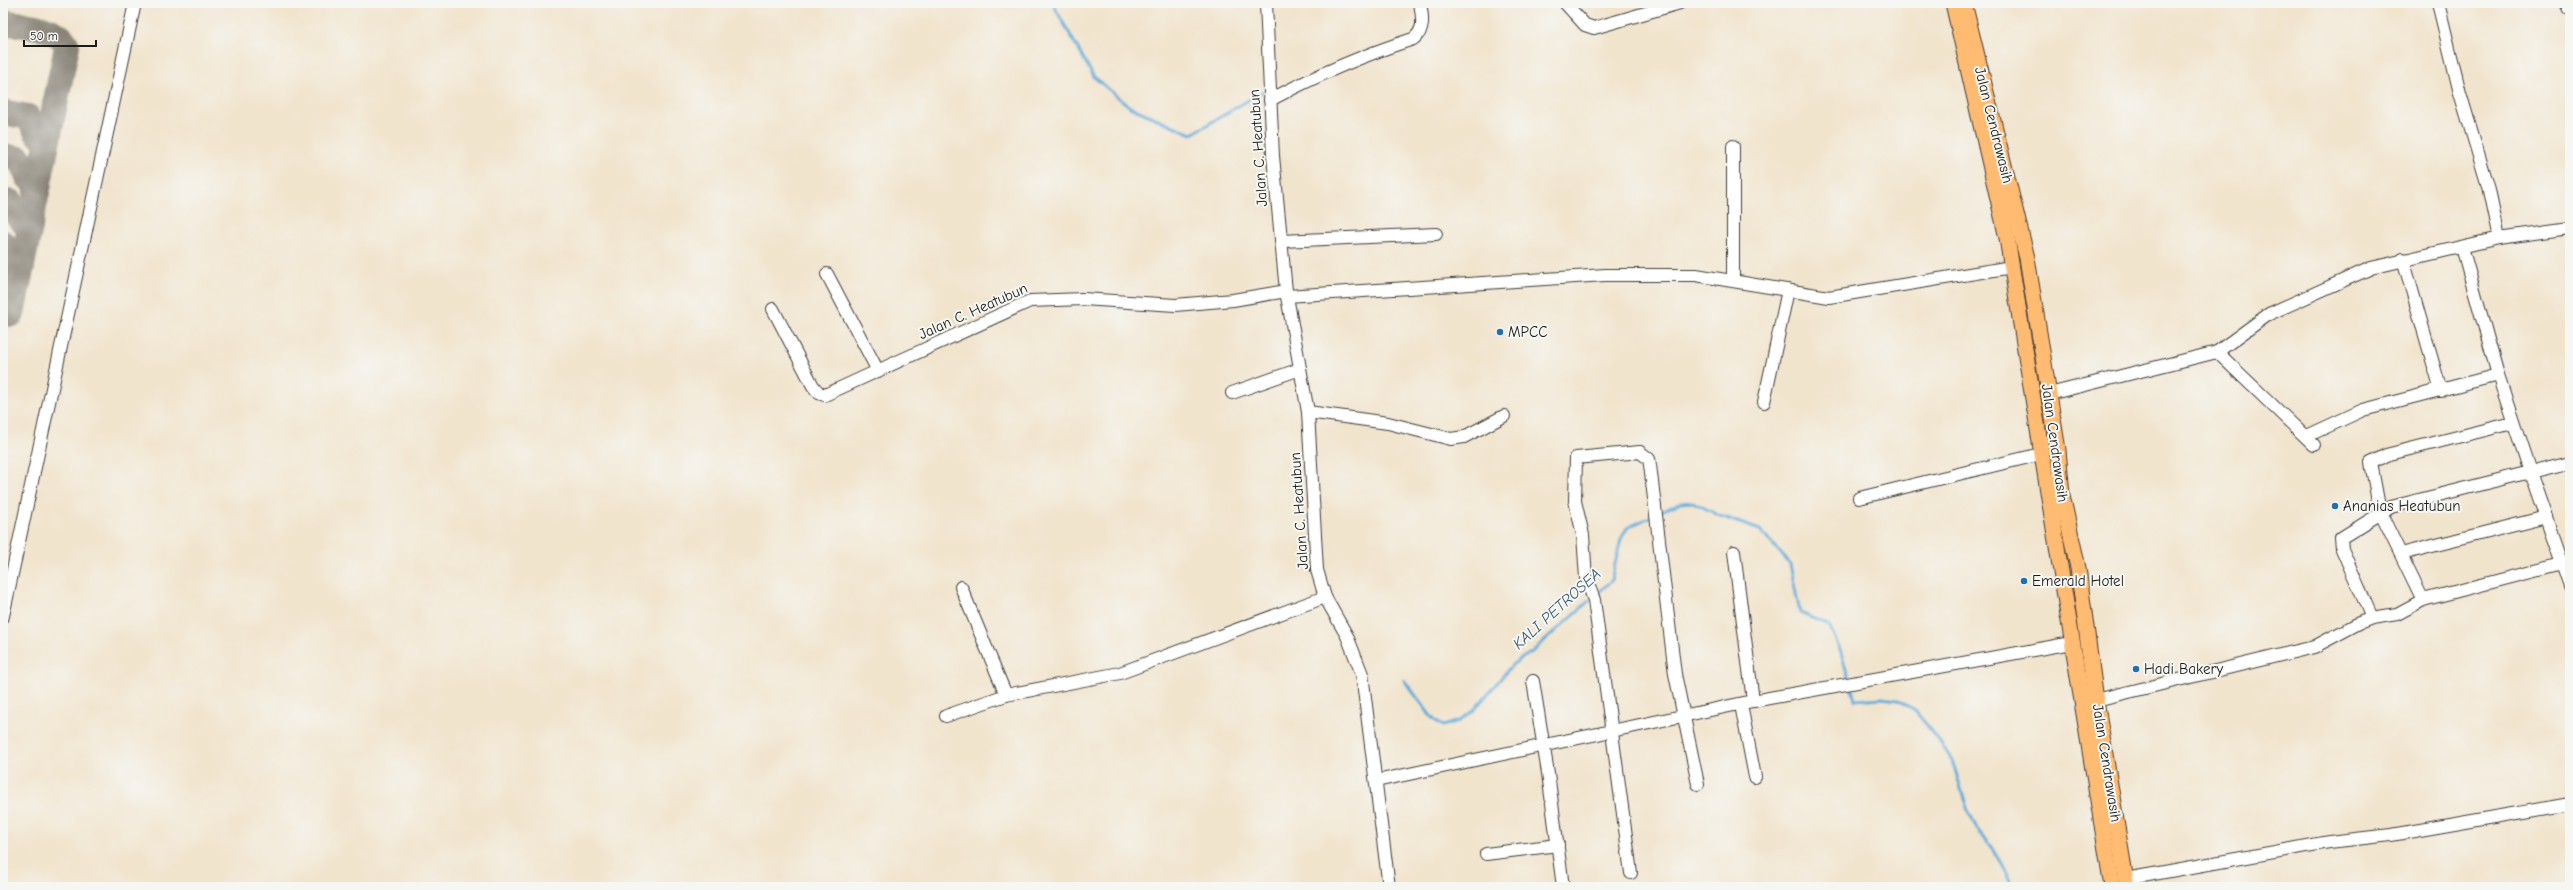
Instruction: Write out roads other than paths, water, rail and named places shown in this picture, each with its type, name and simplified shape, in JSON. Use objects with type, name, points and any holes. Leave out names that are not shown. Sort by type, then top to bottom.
[{"type":"main road","name":"Jalan Cendrawasih","points":[[1953,3],[2007,238],[2112,887]]},
{"type":"main road","name":"Jalan Cendrawasih","points":[[1964,3],[2027,258],[2062,495],[2078,568],[2096,700],[2127,883]]},
{"type":"street","points":[[3,616],[135,3]]},
{"type":"street","name":"Jalan C. Heatubun","points":[[1266,3],[1270,100],[1281,241],[1287,293],[1308,412],[1314,539],[1317,570],[1325,597],[1349,642],[1362,674],[1389,887]]},
{"type":"street","points":[[1270,100],[1314,76],[1368,54],[1413,39],[1419,35],[1422,27],[1420,3]]},
{"type":"street","points":[[1565,3],[1585,24],[1594,28],[1680,3]]},
{"type":"street","points":[[2438,3],[2460,93],[2488,186],[2499,238]]},
{"type":"street","points":[[2567,3],[2570,9]]},
{"type":"street","points":[[1733,146],[1733,280]]},
{"type":"street","points":[[2048,394],[2217,352],[2259,320],[2279,308],[2371,268],[2403,259],[2499,238],[2570,228]]},
{"type":"street","points":[[1281,241],[1436,234]]},
{"type":"street","points":[[2462,247],[2513,423],[2570,587]]},
{"type":"street","points":[[2403,259],[2441,391]]},
{"type":"street","points":[[1287,293],[1605,275],[1696,275],[1829,297],[2012,267]]},
{"type":"street","points":[[827,274],[878,371]]},
{"type":"street","points":[[1764,402],[1788,290]]},
{"type":"street","name":"Jalan C. Heatubun","points":[[773,309],[813,386],[819,393],[825,396],[1022,304],[1037,300],[1083,299],[1175,305],[1218,302],[1287,293]]},
{"type":"street","points":[[2217,352],[2311,440],[2363,410],[2498,375]]},
{"type":"street","points":[[1232,393],[1300,369]]},
{"type":"street","points":[[1308,412],[1388,423],[1450,439],[1464,437],[1504,416]]},
{"type":"street","points":[[2423,600],[2380,512],[2371,471],[2372,460],[2513,423]]},
{"type":"street","points":[[1631,873],[1594,600],[1586,578],[1583,535],[1574,494],[1576,458],[1586,455],[1640,452],[1649,459],[1682,717],[1698,784]]},
{"type":"street","points":[[1859,498],[2041,454]]},
{"type":"street","points":[[2372,618],[2340,542],[2341,538],[2380,512],[2400,504],[2570,462]]},
{"type":"street","points":[[2401,554],[2546,517]]},
{"type":"street","points":[[1734,552],[1755,777]]},
{"type":"street","points":[[2096,700],[2314,647],[2372,618],[2397,614],[2423,600],[2562,564]]},
{"type":"street","points":[[961,587],[1006,695]]},
{"type":"street","points":[[946,716],[1006,695],[1120,673],[1325,597]]},
{"type":"street","points":[[1376,781],[1543,744],[1612,732],[1747,703],[2072,643]]},
{"type":"street","points":[[1532,681],[1543,744],[1563,887]]},
{"type":"street","points":[[2127,883],[2329,842],[2415,831],[2570,804]]},
{"type":"street","points":[[1486,854],[1558,844]]},
{"type":"waterway","points":[[1055,3],[1055,8],[1094,77],[1130,107],[1192,134],[1262,92]]},
{"type":"waterway","name":"KALI PETROSEA","points":[[1659,512],[1680,503],[1693,502],[1720,516],[1760,530],[1790,564],[1800,613],[1829,625],[1840,649],[1849,680]]},
{"type":"waterway","name":"KALI PETROSEA","points":[[1596,595],[1611,581],[1621,539],[1627,528],[1654,515]]},
{"type":"waterway","name":"KALI PETROSEA","points":[[1404,680],[1433,719],[1443,726],[1460,721],[1474,710],[1513,664],[1532,652],[1590,600]]},
{"type":"waterway","name":"KALI PETROSEA","points":[[1851,686],[1855,700],[1882,698],[1898,700],[1915,711],[1935,735],[1952,760],[1967,808],[1977,829],[1994,851],[2014,887]]},
{"type":"place","name":"MPCC","points":[[1500,332]]},
{"type":"place","name":"Ananias Heatubun","points":[[2335,506]]},
{"type":"place","name":"Emerald Hotel","points":[[2024,581]]},
{"type":"place","name":"Hadi Bakery","points":[[2136,669]]}]
